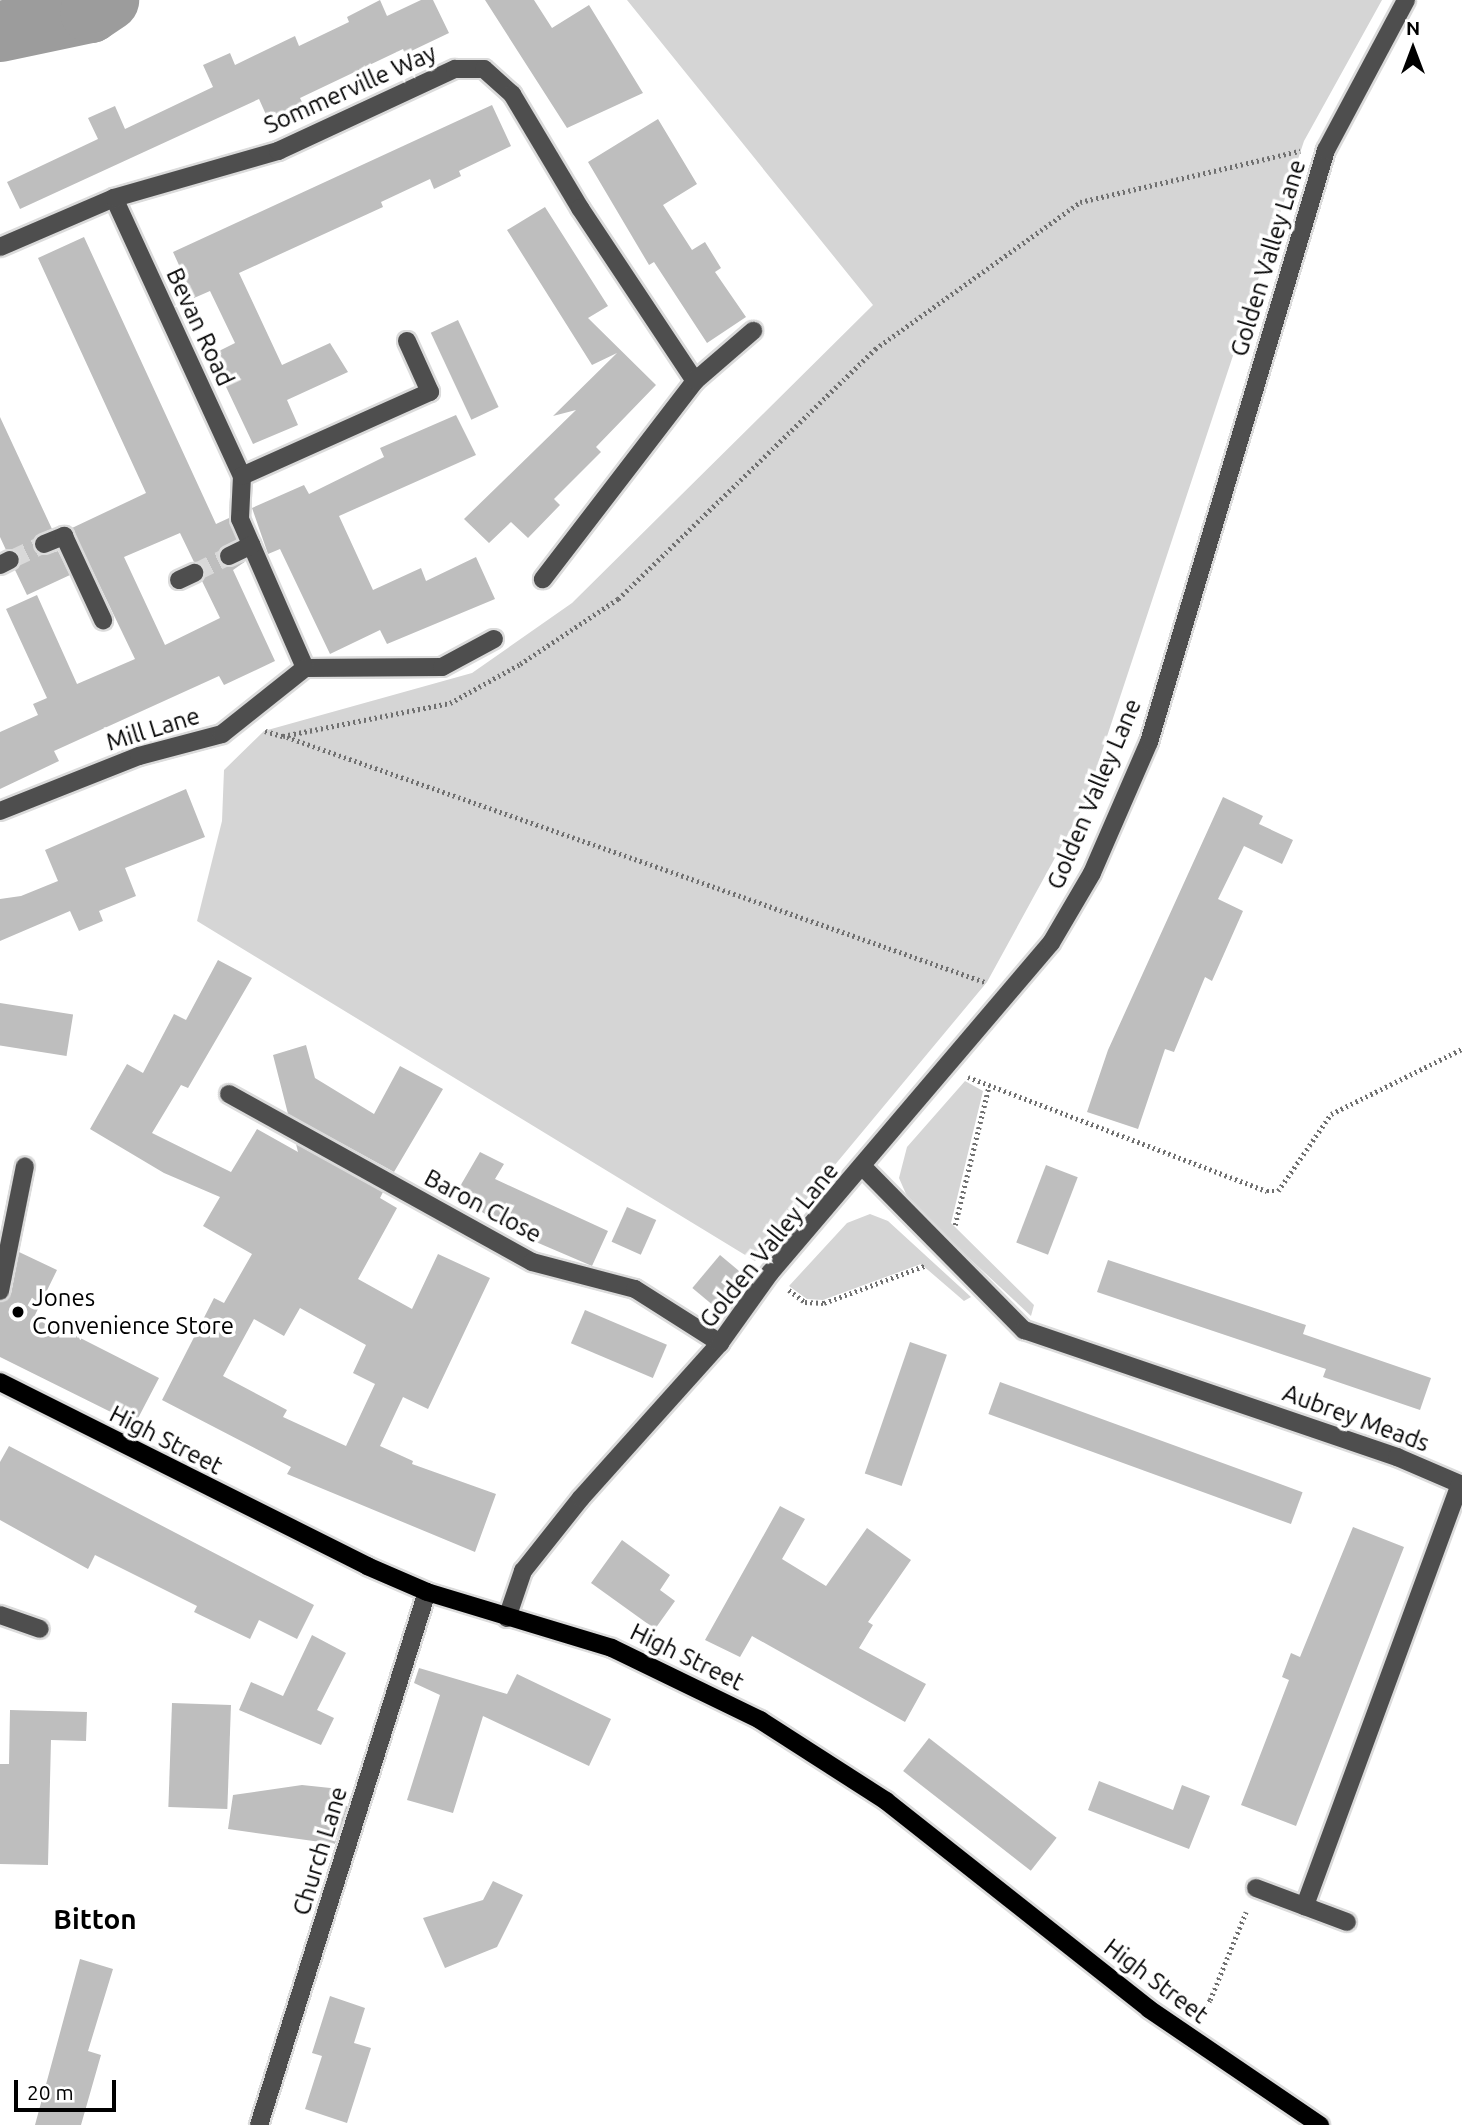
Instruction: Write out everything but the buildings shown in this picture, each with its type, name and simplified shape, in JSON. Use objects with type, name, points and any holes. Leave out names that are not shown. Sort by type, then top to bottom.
[{"type":"main road","name":"High Street","points":[[0,1382],[222,1496],[427,1592],[611,1648],[760,1720],[886,1801],[1181,2033],[1320,2125]]},
{"type":"street","name":"Golden Valley Lane","points":[[507,1618],[523,1572],[581,1498],[720,1343],[770,1273],[864,1168],[1051,943],[1092,873],[1149,742],[1326,150],[1406,0]]},
{"type":"street","name":"Sommerville Way","points":[[0,247],[114,198],[278,151],[455,69],[484,69],[512,94],[580,208],[695,381]]},
{"type":"street","name":"Bevan Road","points":[[114,198],[242,476],[240,519],[305,668]]},
{"type":"street","points":[[543,579],[695,381],[753,331]]},
{"type":"street","points":[[242,476],[430,392],[407,341]]},
{"type":"street","points":[[44,544],[64,536],[103,620]]},
{"type":"street","points":[[229,556],[252,545]]},
{"type":"street","points":[[305,668],[442,667],[494,639]]},
{"type":"street","name":"Mill Lane","points":[[0,811],[139,756],[222,734],[305,668]]},
{"type":"street","name":"Baron Close","points":[[229,1094],[532,1262],[635,1289],[720,1343]]},
{"type":"street","points":[[0,1291],[25,1166]]},
{"type":"street","name":"Aubrey Meads","points":[[864,1168],[1024,1330],[1397,1457],[1461,1484],[1306,1906]]},
{"type":"street","name":"Church Lane","points":[[259,2125],[427,1592]]},
{"type":"street","points":[[0,1615],[40,1629]]},
{"type":"street","points":[[1256,1888],[1347,1922]]},
{"type":"path","points":[[284,736],[450,703],[541,650],[618,599],[875,349],[1080,202],[1302,151],[1326,150]]},
{"type":"path","points":[[243,719],[284,736],[986,982],[1003,1000]]},
{"type":"path","points":[[948,1068],[1255,1186],[1278,1191],[1331,1114],[1462,1049]]},
{"type":"path","points":[[1181,2033],[1210,2000],[1256,1888]]},
{"type":"shaded area","points":[[627,0],[1382,0],[1304,141],[1085,803],[987,982],[755,1261],[197,921],[222,821],[224,770],[264,731],[472,673],[572,603],[873,305]]},
{"type":"shaded area","points":[[965,1081],[983,1091],[951,1223],[1034,1305],[1031,1316],[910,1203],[899,1178],[907,1147]]},
{"type":"shaded area","points":[[870,1214],[888,1221],[971,1297],[964,1301],[921,1264],[823,1300],[807,1299],[789,1286],[847,1223]]},
{"type":"waterway","points":[[0,31],[90,12],[108,0]]},
{"type":"tunnel","points":[[10,560],[44,544]]},
{"type":"tunnel","points":[[194,573],[229,556]]},
{"type":"place","name":"Jones Convenience Store","points":[[18,1312]]},
{"type":"district","name":"Bitton","points":[[95,1919]]}]
